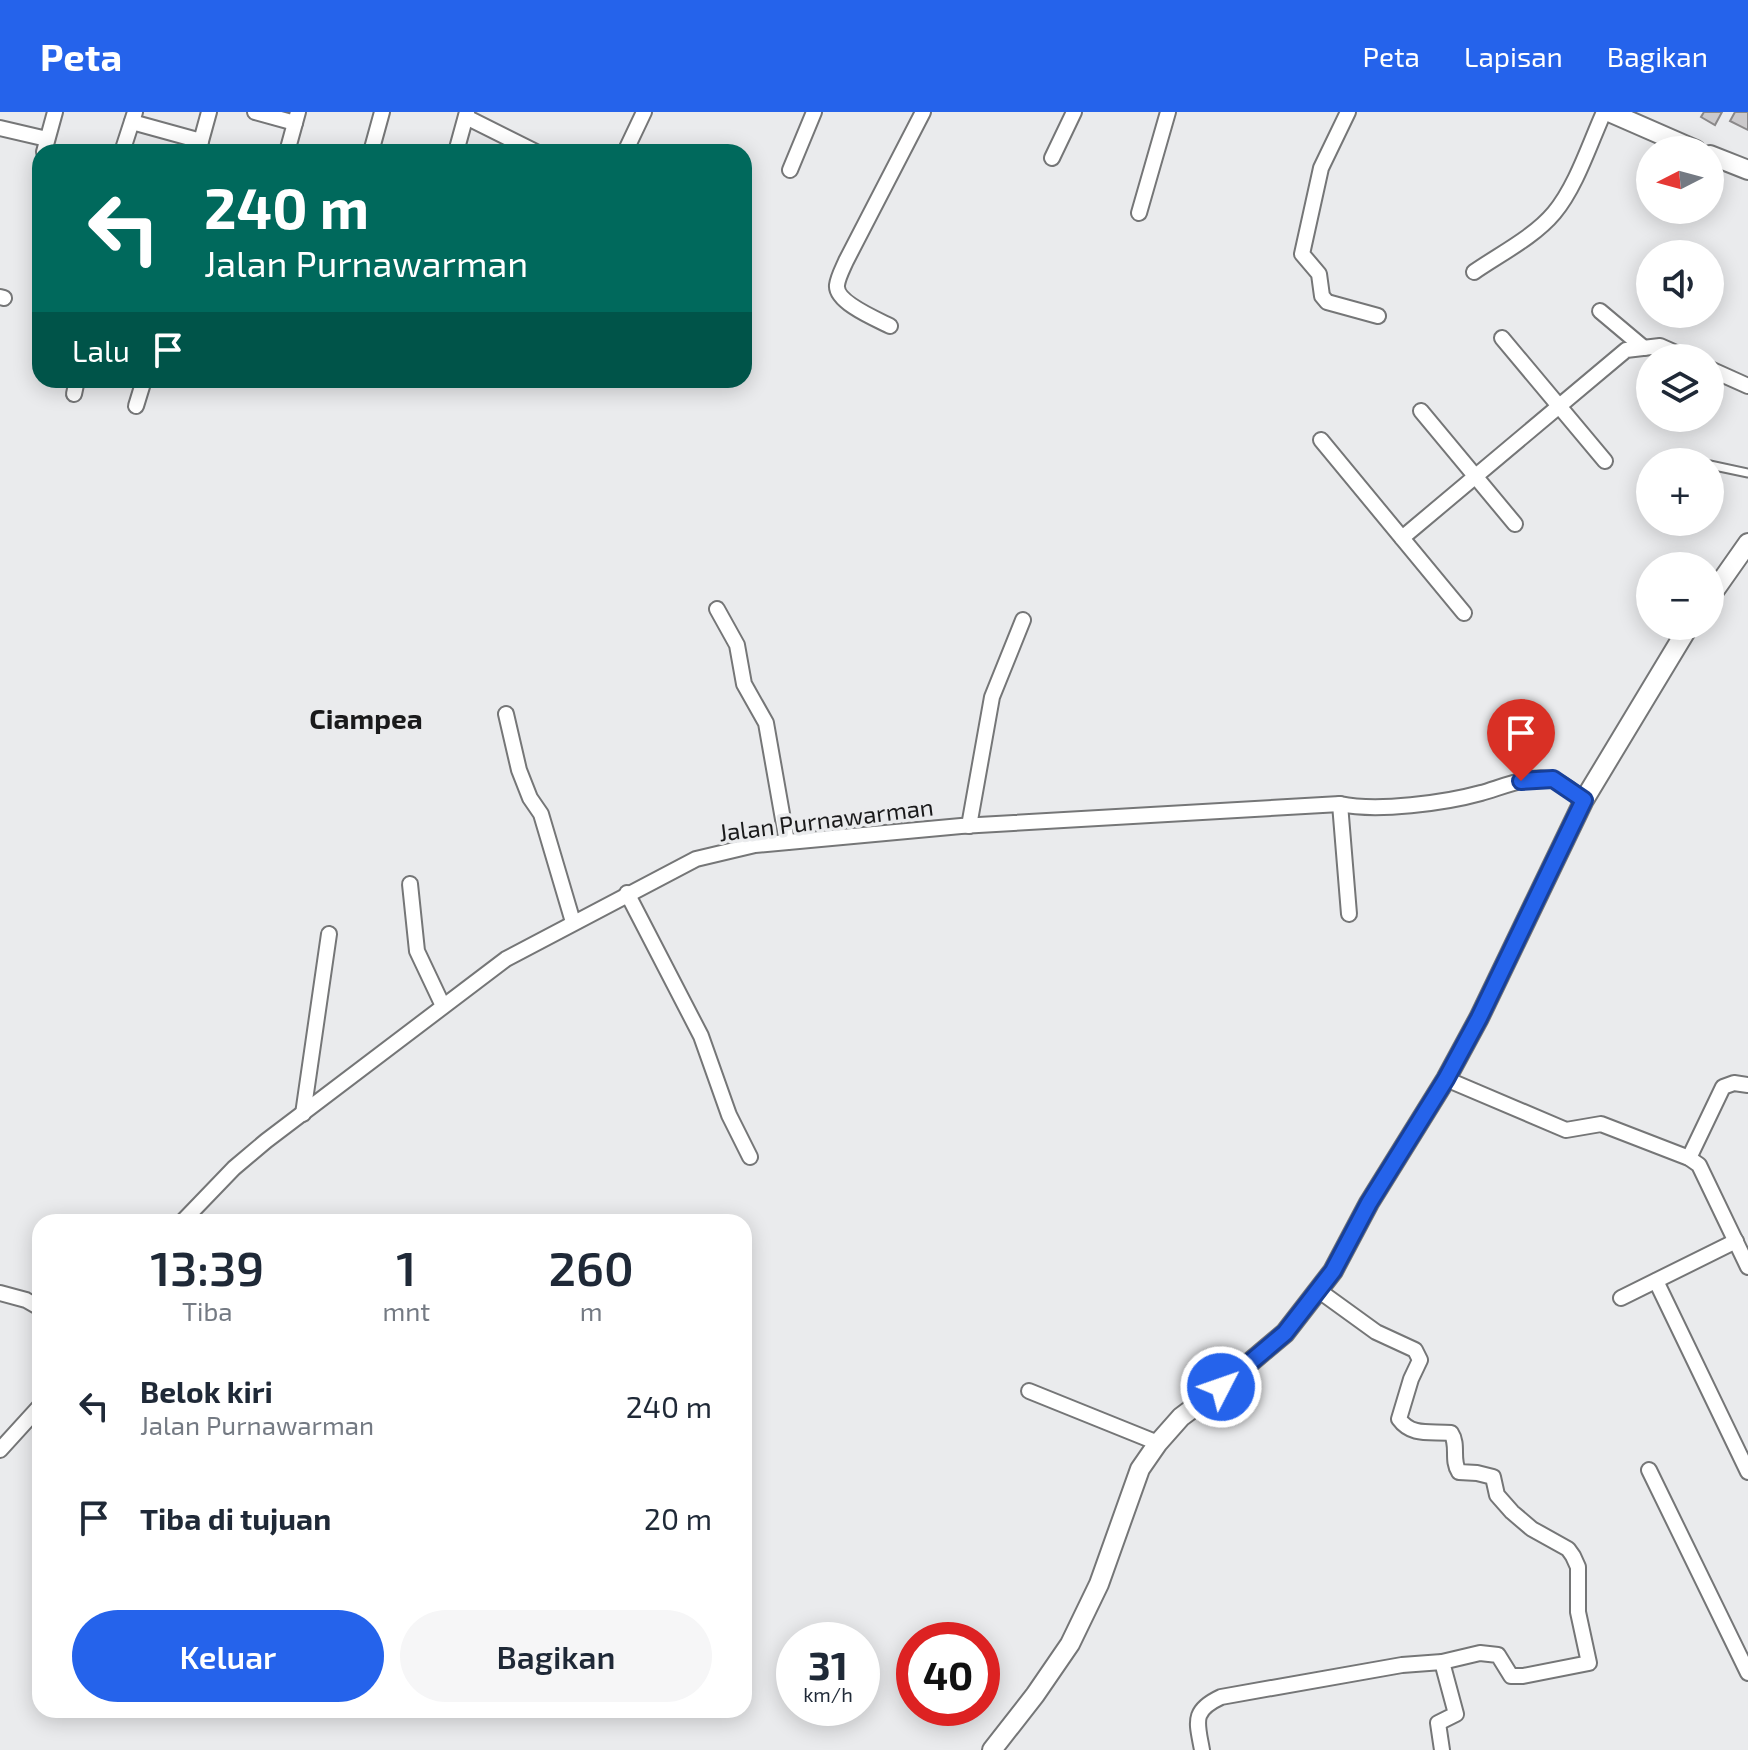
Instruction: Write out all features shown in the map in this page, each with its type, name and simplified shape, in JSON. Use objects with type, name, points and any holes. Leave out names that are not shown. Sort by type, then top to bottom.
[{"type":"street","points":[[47,144],[55,112]]},
{"type":"street","points":[[200,144],[209,112]]},
{"type":"street","points":[[255,112],[296,117],[289,144]]},
{"type":"street","points":[[373,144],[382,112]]},
{"type":"street","points":[[629,144],[644,112]]},
{"type":"street","points":[[790,170],[814,112]]},
{"type":"street","points":[[890,326],[839,296],[837,285],[846,261],[923,112]]},
{"type":"street","points":[[1052,158],[1074,112]]},
{"type":"street","points":[[1139,213],[1168,112]]},
{"type":"street","points":[[1348,112],[1321,168],[1302,254],[1319,274],[1322,296],[1327,302],[1378,316]]},
{"type":"street","points":[[1474,272],[1553,214],[1563,201],[1606,112],[1663,136]]},
{"type":"street","points":[[458,144],[466,115],[521,144]]},
{"type":"street","points":[[125,144],[133,117],[194,144]]},
{"type":"street","points":[[0,128],[41,144]]},
{"type":"street","points":[[1724,161],[1748,170]]},
{"type":"street","points":[[1600,311],[1639,344]]},
{"type":"street","points":[[1502,338],[1605,461]]},
{"type":"street","points":[[1402,538],[1626,350],[1636,349]]},
{"type":"street","points":[[1724,375],[1748,386]]},
{"type":"street","points":[[136,406],[142,388]]},
{"type":"street","points":[[1421,411],[1515,524]]},
{"type":"street","points":[[1321,440],[1464,613]]},
{"type":"street","points":[[1724,577],[1748,543]]},
{"type":"street","points":[[717,609],[735,639],[744,684],[766,723],[787,842]]},
{"type":"street","points":[[969,826],[992,697],[1023,620]]},
{"type":"street","points":[[992,1750],[1070,1644],[1099,1584],[1140,1469],[1158,1443],[1181,1417],[1285,1333],[1333,1271],[1369,1203],[1446,1079],[1479,1018],[1584,800],[1681,640]]},
{"type":"street","points":[[506,714],[519,770],[530,798],[541,814],[573,922]]},
{"type":"street","name":"Jalan Purnawarman","points":[[190,1214],[234,1168],[506,959],[627,893],[696,859],[726,850],[969,826],[1340,804],[1355,807],[1417,803],[1482,793],[1521,781],[1553,779],[1584,800]]},
{"type":"street","points":[[1340,804],[1349,914]]},
{"type":"street","points":[[410,884],[417,951],[443,1006]]},
{"type":"street","points":[[627,893],[701,1036],[729,1115],[750,1157]]},
{"type":"street","points":[[303,1114],[329,934]]},
{"type":"street","points":[[1446,1079],[1566,1130],[1601,1124],[1689,1158],[1699,1165],[1748,1267]]},
{"type":"street","points":[[1689,1158],[1723,1087],[1734,1083],[1748,1085]]},
{"type":"street","points":[[1621,1298],[1736,1241]]},
{"type":"street","points":[[1656,1281],[1748,1472]]},
{"type":"street","points":[[1202,1750],[1198,1713],[1207,1703],[1221,1697],[1402,1665],[1442,1662],[1480,1653],[1498,1655],[1511,1676],[1589,1663],[1578,1612],[1578,1567],[1568,1549],[1532,1529],[1512,1512],[1497,1495],[1493,1477],[1459,1472],[1451,1433],[1412,1431],[1404,1425],[1399,1419],[1420,1360],[1415,1350],[1376,1332],[1318,1290]]},
{"type":"street","points":[[0,1293],[32,1303]]},
{"type":"street","points":[[1029,1391],[1158,1443]]},
{"type":"street","points":[[0,1450],[32,1415]]},
{"type":"street","points":[[1649,1470],[1748,1673]]},
{"type":"street","points":[[1442,1662],[1456,1714],[1438,1723],[1442,1750]]},
{"type":"lane","points":[[1724,468],[1748,473]]},
{"type":"building","points":[[1704,112],[1722,112],[1715,125],[1701,117]]},
{"type":"building","points":[[1735,112],[1748,112],[1748,130],[1730,121]]},
{"type":"district","name":"Ciampea","points":[[366,718]]},
{"type":"route","points":[[1221,1387],[1285,1333],[1333,1271],[1369,1203],[1446,1079],[1479,1018],[1584,800],[1553,779],[1521,781]]}]
